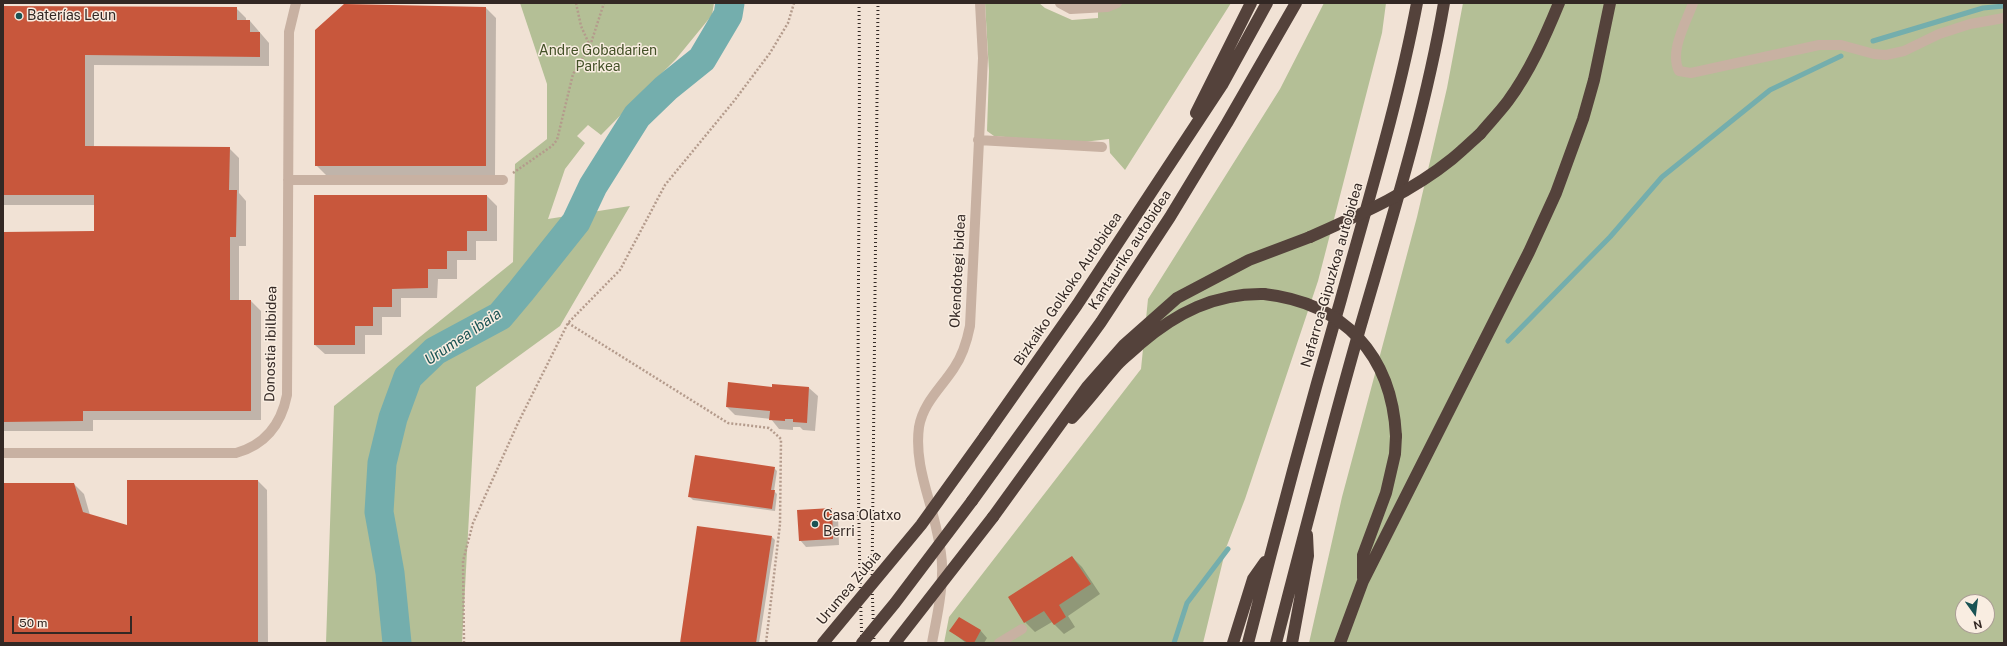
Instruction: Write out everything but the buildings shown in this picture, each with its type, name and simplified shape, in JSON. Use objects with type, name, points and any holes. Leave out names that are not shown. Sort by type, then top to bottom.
[{"type":"highway","points":[[1174,157],[1251,3]]},
{"type":"highway","points":[[1174,157],[1222,84],[1267,3]]},
{"type":"highway","name":"Kantauriko autobidea","points":[[862,643],[972,502],[1101,322],[1170,217],[1228,123],[1296,3]]},
{"type":"highway","name":"Nafarroa-Gipuzkoa autobidea","points":[[1248,643],[1401,81],[1417,3]]},
{"type":"highway","points":[[1276,643],[1306,526],[1421,108],[1444,3]]},
{"type":"highway","points":[[895,643],[993,517],[1086,387],[1124,345],[1177,298],[1249,260],[1310,237],[1373,208],[1414,184],[1452,159],[1480,134],[1508,101],[1533,61],[1545,38],[1559,3]]},
{"type":"highway","points":[[1340,643],[1363,581],[1529,252],[1556,193],[1578,134],[1594,80],[1610,3]]},
{"type":"highway","name":"Bizkaiko Golkoko Autobidea","points":[[985,436],[1077,305],[1174,157]]},
{"type":"highway","points":[[1027,471],[1118,363],[1154,332],[1183,313],[1213,300],[1247,294],[1264,294],[1297,300],[1329,314],[1357,337],[1369,351],[1386,383],[1395,418],[1395,454],[1386,493],[1363,555],[1363,581]]},
{"type":"highway","name":"Urumea Zubia","points":[[823,643],[921,525],[985,436]]},
{"type":"highway","points":[[1292,643],[1308,556],[1306,526]]},
{"type":"highway","points":[[1233,643],[1253,579],[1271,554]]},
{"type":"street","name":"Donostia ibilbidea","points":[[3,454],[224,454],[247,450],[267,436],[281,418],[286,395],[289,32],[296,3]]},
{"type":"street","name":"Okendotegi bidea","points":[[932,643],[942,574],[937,531],[922,480],[919,428],[923,412],[928,402],[955,368],[967,342],[970,326],[983,58],[980,3]]},
{"type":"street","points":[[1060,3],[1071,9],[1107,7],[1116,3]]},
{"type":"street","points":[[1693,3],[1677,46],[1675,62],[1679,71],[1691,73],[1819,45],[1841,45],[1874,54],[1886,54],[1904,50],[1939,34],[1970,24],[2004,18]]},
{"type":"street","points":[[978,140],[1102,147]]},
{"type":"street","points":[[288,180],[502,180]]},
{"type":"street","points":[[999,643],[1022,629]]},
{"type":"path","points":[[576,3],[581,26],[590,46]]},
{"type":"path","points":[[502,180],[552,146],[557,140],[573,74],[590,46],[604,3]]},
{"type":"path","points":[[464,643],[463,561],[473,523],[518,424],[568,324],[620,270],[665,185],[734,101],[770,53],[788,23],[794,3]]},
{"type":"path","points":[[568,324],[728,423],[769,428],[781,439],[780,524],[766,643]]},
{"type":"green space","name":"Andre Gobadarien Parkea","points":[[520,3],[714,3],[712,15],[676,59],[601,135],[588,125],[577,136],[585,143],[565,169],[548,219],[630,206],[560,326],[476,387],[462,643],[326,643],[334,406],[513,262],[515,164],[547,139],[547,84]]},
{"type":"green space","points":[[985,3],[1039,3],[1045,8],[1072,20],[1098,18],[1098,3],[1231,3],[1125,170],[1110,153],[1109,139],[1075,143],[994,136],[987,131],[989,71]]},
{"type":"green space","points":[[1324,3],[1386,3],[1382,33],[1318,281],[1245,499],[1226,548],[1203,643],[944,643],[949,617],[1141,369],[1148,299],[1280,89]]},
{"type":"green space","points":[[1463,3],[2004,3],[2004,643],[1309,643],[1342,497],[1417,217],[1447,88]]},
{"type":"waterway","name":"Urumea ibaia","points":[[397,643],[390,573],[379,512],[382,463],[393,418],[408,377],[435,351],[500,316],[576,222],[593,186],[637,116],[666,88],[702,59],[728,15],[730,3]]},
{"type":"waterway","points":[[1873,41],[1983,8],[2004,6]]},
{"type":"waterway","points":[[1508,341],[1610,237],[1662,177],[1770,90],[1841,56]]},
{"type":"waterway","points":[[1174,643],[1187,603],[1228,549]]},
{"type":"railway","points":[[859,3],[858,483],[862,643]]},
{"type":"railway","points":[[874,643],[872,584],[878,3]]},
{"type":"place","name":"Baterías Leun","points":[[19,16]]},
{"type":"place","name":"Casa Olatxo Berri","points":[[815,524]]}]
